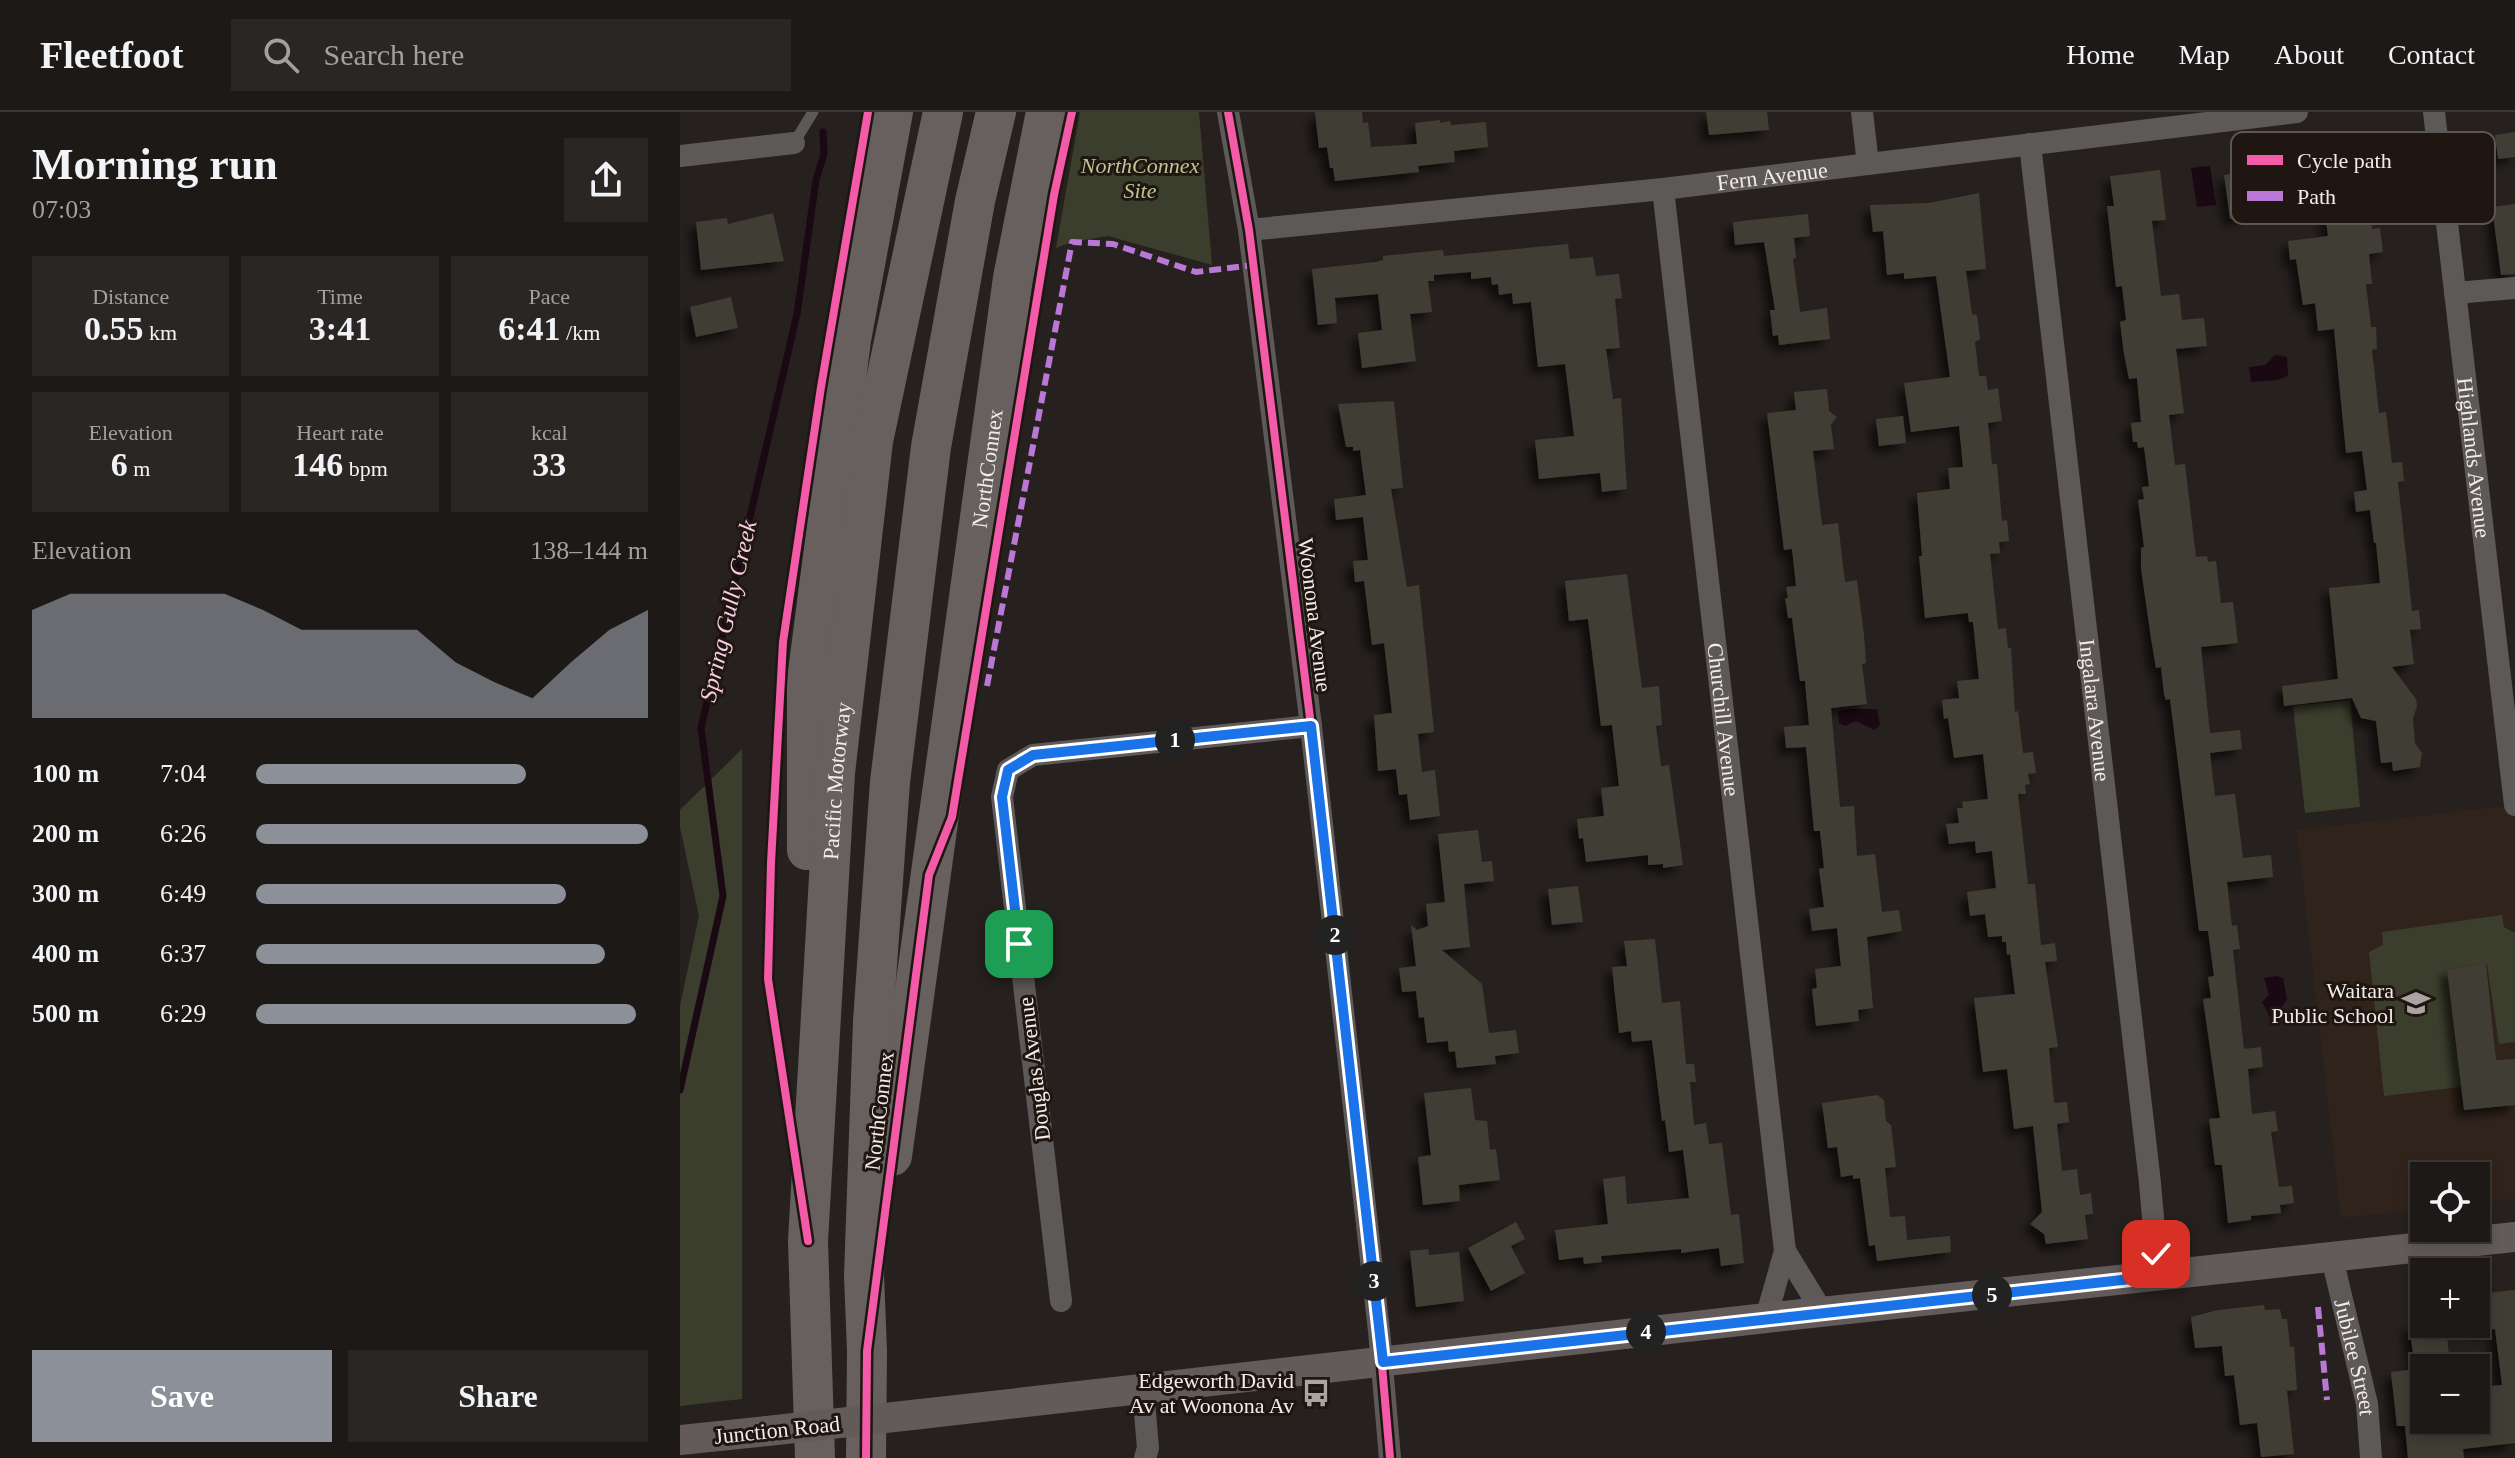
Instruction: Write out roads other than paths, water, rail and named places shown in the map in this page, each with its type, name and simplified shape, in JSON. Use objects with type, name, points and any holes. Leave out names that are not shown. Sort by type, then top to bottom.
[{"type":"highway","points":[[818,1058],[805,818],[807,680],[849,355],[893,112]]},
{"type":"highway","name":"Pacific Motorway","points":[[815,1458],[808,1241],[835,773],[873,441],[943,112]]},
{"type":"highway","points":[[866,1458],[864,1276],[873,1021],[890,782],[931,447],[975,201],[996,112]]},
{"type":"highway","name":"NorthConnex","points":[[867,1351],[929,875],[1013,278],[1046,112]]},
{"type":"main road","name":"Junction Road","points":[[680,1440],[2515,1237]]},
{"type":"street","name":"Woonona Avenue","points":[[1228,112],[1249,230],[1311,726],[1383,1362],[1390,1458]]},
{"type":"street","points":[[1862,112],[1868,164]]},
{"type":"street","name":"Fern Avenue","points":[[1249,230],[1663,189],[2297,112]]},
{"type":"street","name":"Highlands Avenue","points":[[2434,112],[2436,132]]},
{"type":"street","points":[[680,156],[794,143]]},
{"type":"street","name":"Ingalara Avenue","points":[[2030,144],[2150,1183],[2158,1276]]},
{"type":"street","name":"Churchill Avenue","points":[[1663,189],[1785,1251],[1766,1318]]},
{"type":"street","name":"Highlands Avenue","points":[[2447,224],[2515,805]]},
{"type":"street","points":[[2455,293],[2515,288]]},
{"type":"street","name":"Douglas Avenue","points":[[1061,1301],[1002,797],[1008,770],[1033,755],[1311,726]]},
{"type":"street","name":"Churchill Avenue","points":[[1785,1251],[1823,1313]]},
{"type":"street","name":"Jubilee Street","points":[[2332,1258],[2367,1404],[2371,1458]]},
{"type":"street","points":[[1143,1390],[1148,1448],[1145,1458]]},
{"type":"lane","points":[[794,143],[813,112]]},
{"type":"waterway","name":"Spring Gully Creek","points":[[680,1090],[723,896],[701,728],[797,314],[816,180],[824,154],[823,132]]},
{"type":"place","name":"Waitara Public School","points":[[2416,1003]]},
{"type":"place","name":"Edgeworth David Av at Woonona Av","points":[[1316,1393]]},
{"type":"park label","name":"NorthConnex Site","points":[[1140,178]]}]
